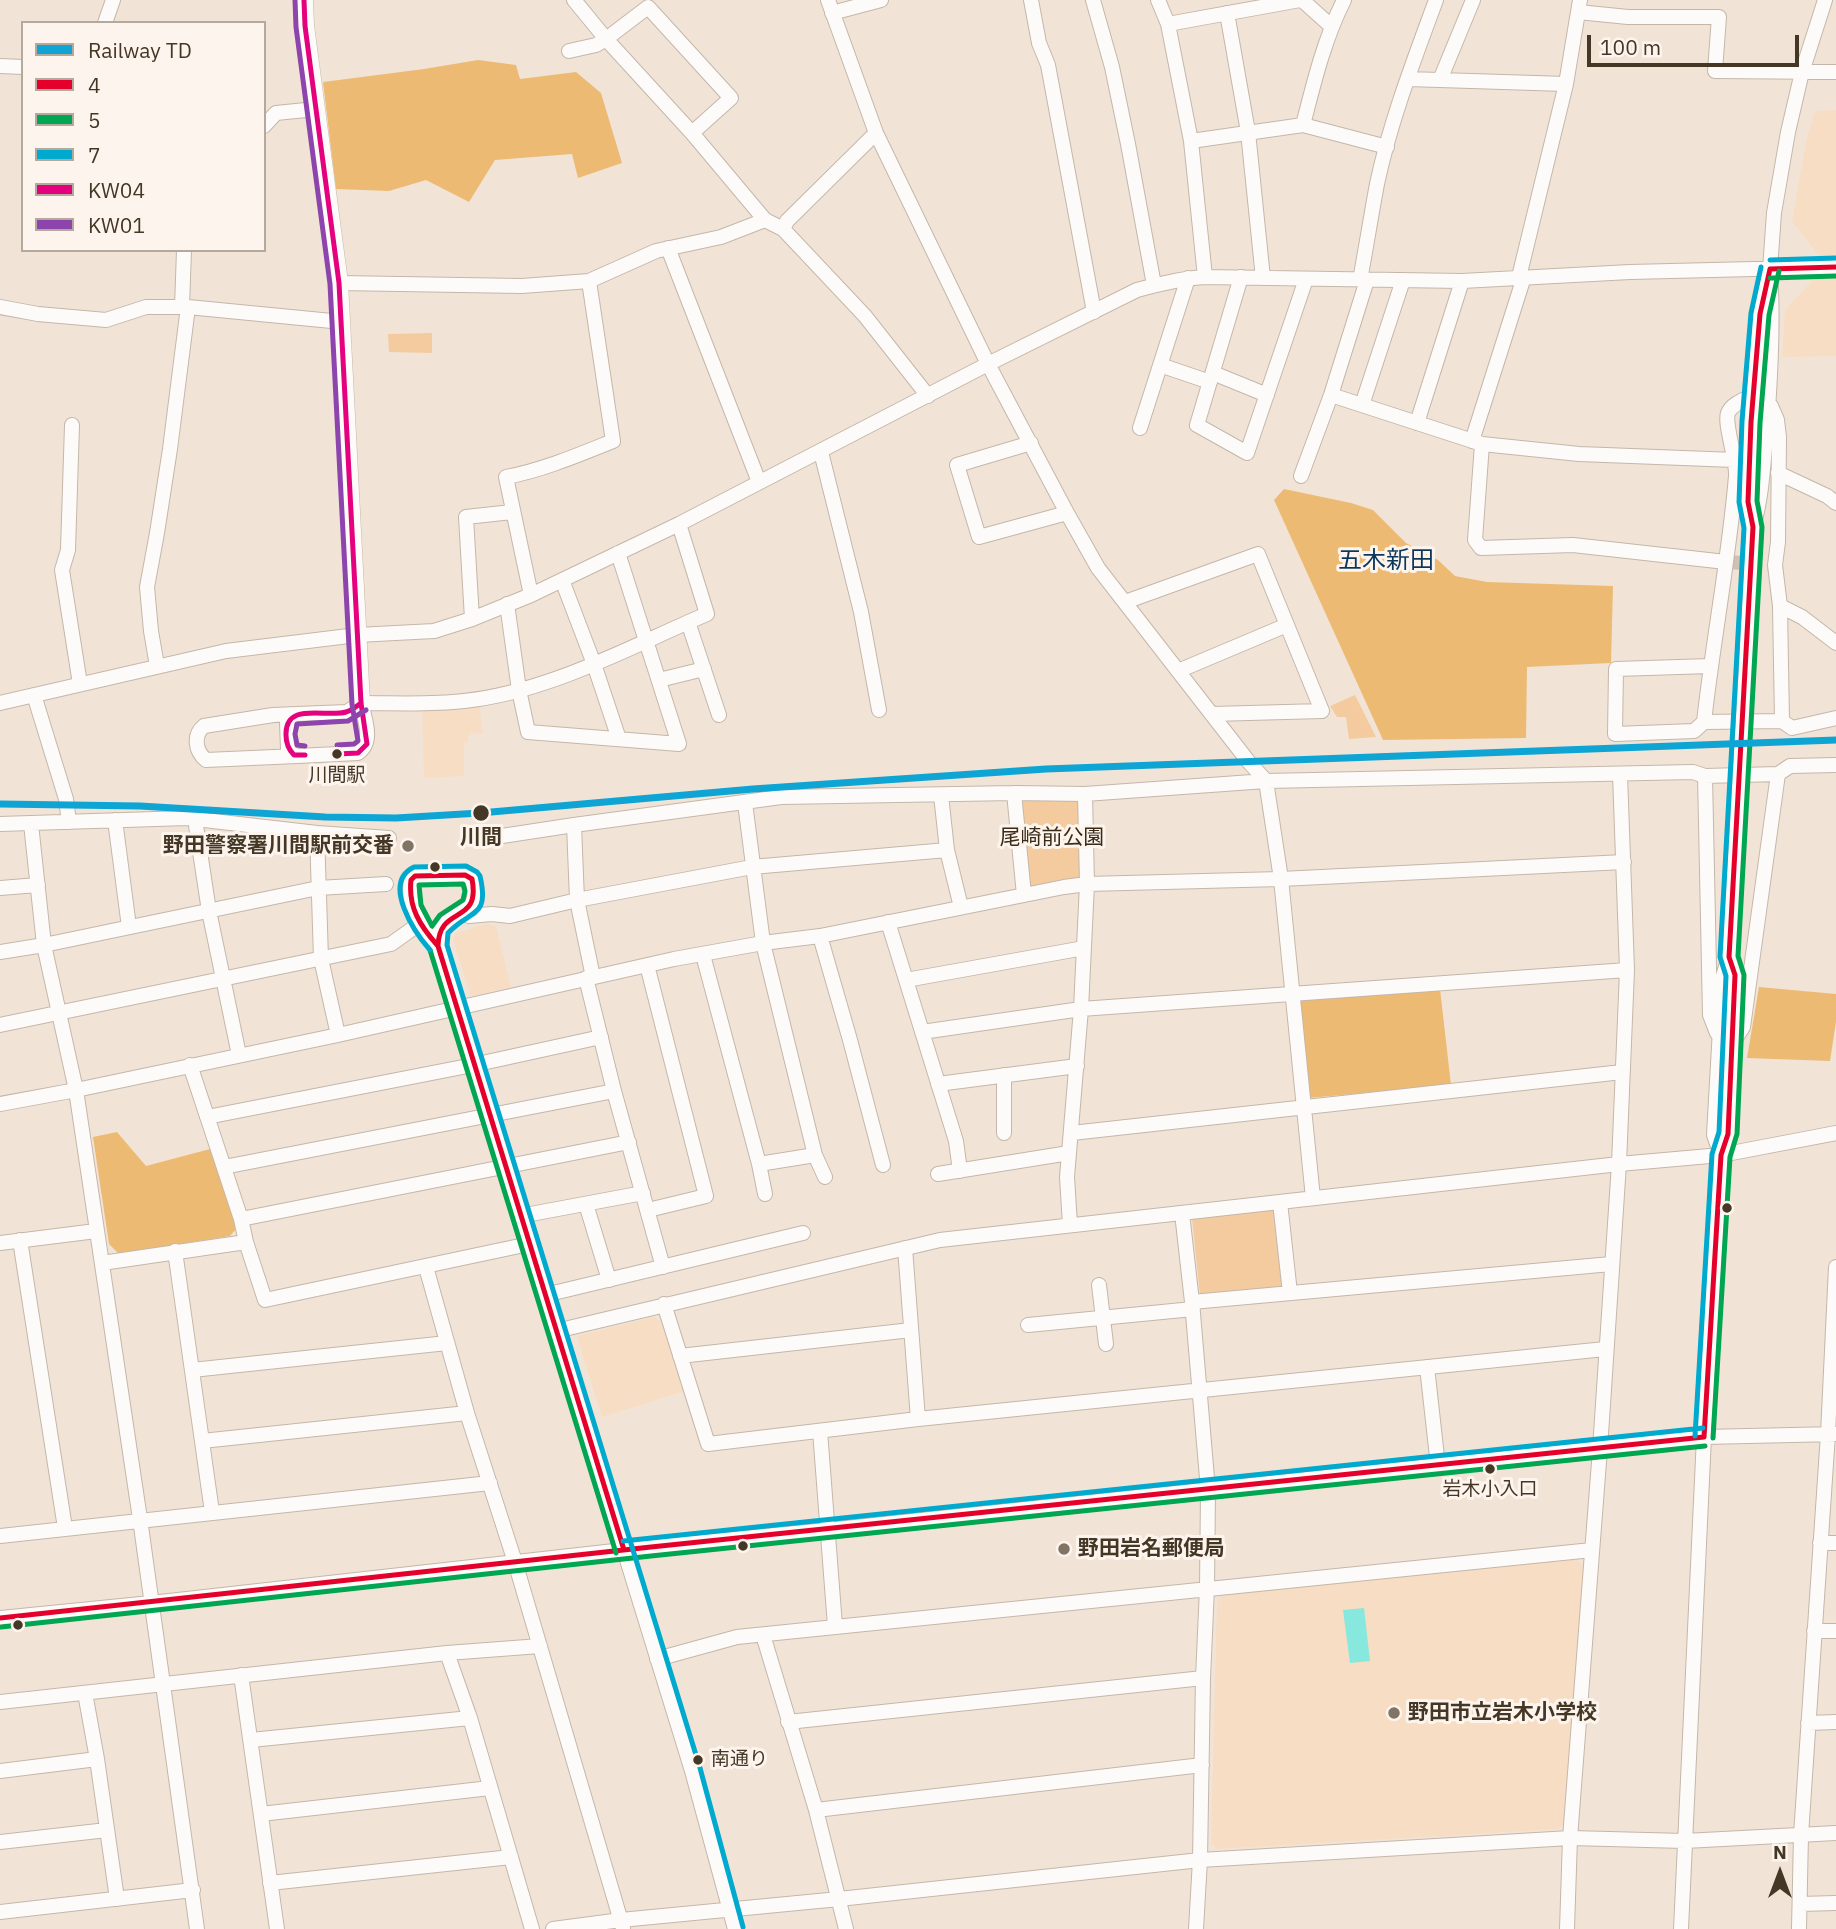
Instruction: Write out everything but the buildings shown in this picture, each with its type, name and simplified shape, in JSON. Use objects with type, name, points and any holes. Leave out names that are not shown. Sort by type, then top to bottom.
[{"type":"main road","points":[[304,0],[342,322],[357,635],[358,712]]},
{"type":"street","points":[[106,21],[113,0]]},
{"type":"street","points":[[573,0],[692,133],[765,220],[783,229],[865,316],[928,396]]},
{"type":"street","points":[[881,0],[830,6],[876,133],[988,364],[1098,568],[1266,781],[1280,879],[1312,1198]]},
{"type":"street","points":[[1031,0],[1040,43],[1048,65],[1094,312]]},
{"type":"street","points":[[1093,0],[1112,67],[1154,285]]},
{"type":"street","points":[[1158,0],[1168,24],[1191,141],[1205,277]]},
{"type":"street","points":[[1168,24],[1301,0],[1331,26]]},
{"type":"street","points":[[1303,125],[1331,26],[1344,0]]},
{"type":"street","points":[[1301,476],[1331,394],[1364,280],[1377,184],[1408,79],[1436,0]]},
{"type":"street","points":[[1440,80],[1473,0]]},
{"type":"street","points":[[1681,1929],[1704,1437],[1721,1155],[1714,1135],[1726,1044],[1723,976],[1729,957],[1753,527],[1748,502],[1751,422],[1762,397],[1760,314],[1770,269],[1780,171],[1802,72],[1825,0]]},
{"type":"street","points":[[569,51],[596,45],[648,6],[731,97],[692,133]]},
{"type":"street","points":[[1726,562],[1573,545],[1482,548],[1475,540],[1477,443],[1522,277],[1566,84],[1579,6],[1628,17],[1719,17],[1716,71],[1836,72]]},
{"type":"street","points":[[1227,13],[1248,132],[1263,278]]},
{"type":"street","points":[[0,66],[21,67]]},
{"type":"street","points":[[1408,79],[1566,84]]},
{"type":"street","points":[[266,124],[276,113],[316,109]]},
{"type":"street","points":[[1191,141],[1303,125],[1387,147]]},
{"type":"street","points":[[783,229],[787,221],[876,133]]},
{"type":"street","points":[[339,283],[522,286],[589,281],[656,251],[722,237],[765,220]]},
{"type":"street","points":[[668,248],[759,482]]},
{"type":"street","points":[[158,666],[146,587],[166,473],[185,307],[184,252]]},
{"type":"street","points":[[0,703],[226,651],[357,635],[434,631],[472,619],[531,595],[679,524],[988,364],[1137,290],[1154,285],[1205,277],[1462,281],[1836,267]]},
{"type":"street","points":[[1140,428],[1188,278]]},
{"type":"street","points":[[1241,278],[1197,425],[1247,453],[1306,279]]},
{"type":"street","points":[[1362,405],[1403,280]]},
{"type":"street","points":[[531,595],[506,477],[555,464],[613,441],[589,281]]},
{"type":"street","points":[[1417,423],[1462,281]]},
{"type":"street","points":[[0,307],[38,314],[106,320],[146,307],[185,307],[342,322]]},
{"type":"street","points":[[1160,365],[1211,377],[1267,396]]},
{"type":"street","points":[[1331,394],[1477,443],[1579,454],[1735,460]]},
{"type":"street","points":[[1704,722],[1736,472],[1727,415],[1732,406],[1762,397]]},
{"type":"street","points":[[1762,397],[1777,420],[1779,436],[1778,542],[1775,565],[1780,606],[1782,721]]},
{"type":"street","points":[[72,425],[68,550],[62,570],[80,684]]},
{"type":"street","points":[[1031,443],[957,465],[979,537],[1067,513]]},
{"type":"street","points":[[821,452],[861,612],[879,710]]},
{"type":"street","points":[[1778,473],[1836,503]]},
{"type":"street","points":[[472,619],[466,517],[512,512]]},
{"type":"street","points":[[358,712],[367,744],[358,752],[206,760],[197,750],[199,730],[204,726],[273,715],[358,712],[464,701],[519,690],[594,664],[707,614],[679,524]]},
{"type":"street","points":[[507,604],[528,732],[679,744],[618,553]]},
{"type":"street","points":[[1125,602],[1258,554],[1322,710],[1212,714]]},
{"type":"street","points":[[562,580],[619,739]]},
{"type":"street","points":[[1780,606],[1802,617],[1836,643]]},
{"type":"street","points":[[688,622],[719,715]]},
{"type":"street","points":[[1178,671],[1287,625]]},
{"type":"street","points":[[1710,666],[1616,669],[1615,734],[1694,731],[1704,722],[1782,721],[1792,728],[1836,718]]},
{"type":"street","points":[[659,680],[704,668]]},
{"type":"street","points":[[34,695],[66,799],[69,822]]},
{"type":"street","points":[[297,714],[286,723],[288,749],[297,756]]},
{"type":"street","points":[[502,836],[781,797],[1085,794],[1266,781],[1693,772],[1704,776],[1778,774],[1790,766],[1836,765]]},
{"type":"street","points":[[1567,1929],[1570,1838],[1619,1164],[1627,970],[1620,774]]},
{"type":"street","points":[[1726,1044],[1743,1027],[1778,774]]},
{"type":"street","points":[[1704,776],[1710,1015],[1726,1044]]},
{"type":"street","points":[[1014,793],[1024,895]]},
{"type":"street","points":[[1070,1225],[1067,1177],[1082,1009],[1087,884],[1085,794]]},
{"type":"street","points":[[942,795],[947,850],[961,907]]},
{"type":"street","points":[[745,803],[763,943],[815,1155],[825,1177]]},
{"type":"street","points":[[195,819],[209,911],[239,1055]]},
{"type":"street","points":[[0,824],[195,819],[389,838]]},
{"type":"street","points":[[115,820],[129,927]]},
{"type":"street","points":[[31,824],[44,945],[76,1090],[140,1519],[197,1929]]},
{"type":"street","points":[[574,825],[577,900],[601,1037],[663,1268]]},
{"type":"street","points":[[317,833],[321,959],[338,1035]]},
{"type":"street","points":[[464,912],[469,916],[510,916],[577,900],[752,867],[947,850]]},
{"type":"street","points":[[0,1104],[338,1035],[647,965],[763,943],[820,936],[1087,884],[1280,879],[1623,862]]},
{"type":"street","points":[[438,946],[419,924],[412,907],[410,884],[415,876],[465,875],[472,879],[474,895],[470,906],[444,925],[440,930],[438,946],[657,1658],[735,1929]]},
{"type":"street","points":[[0,952],[318,888],[386,884]]},
{"type":"street","points":[[0,888],[38,885]]},
{"type":"street","points":[[888,922],[956,1141],[960,1171]]},
{"type":"street","points":[[0,1025],[391,944],[419,924]]},
{"type":"street","points":[[820,936],[883,1165]]},
{"type":"street","points":[[906,980],[1084,948]]},
{"type":"street","points":[[703,955],[765,1194]]},
{"type":"street","points":[[647,965],[706,1196],[648,1210]]},
{"type":"street","points":[[922,1032],[1082,1009],[1627,970]]},
{"type":"street","points":[[207,1117],[601,1037]]},
{"type":"street","points":[[190,1065],[265,1300],[529,1244]]},
{"type":"street","points":[[938,1084],[1077,1066]]},
{"type":"street","points":[[1072,1133],[1622,1072]]},
{"type":"street","points":[[1004,1075],[1004,1133]]},
{"type":"street","points":[[224,1167],[614,1091]]},
{"type":"street","points":[[556,1331],[940,1240],[1721,1155],[1836,1133]]},
{"type":"street","points":[[241,1219],[629,1142]]},
{"type":"street","points":[[938,1174],[1069,1153]]},
{"type":"street","points":[[759,1164],[815,1155]]},
{"type":"street","points":[[520,1216],[643,1193]]},
{"type":"street","points":[[1280,1202],[1290,1293]]},
{"type":"street","points":[[586,1204],[609,1280]]},
{"type":"street","points":[[1182,1213],[1193,1306],[1208,1490],[1200,1860],[1196,1929]]},
{"type":"street","points":[[0,1243],[96,1231]]},
{"type":"street","points":[[545,1295],[803,1233]]},
{"type":"street","points":[[20,1240],[65,1528]]},
{"type":"street","points":[[102,1263],[246,1242]]},
{"type":"street","points":[[905,1248],[918,1419]]},
{"type":"street","points":[[175,1251],[212,1512]]},
{"type":"street","points":[[1028,1325],[1103,1318],[1290,1293],[1611,1264]]},
{"type":"street","points":[[426,1266],[467,1413],[515,1562],[622,1925]]},
{"type":"street","points":[[1799,1929],[1801,1835],[1819,1543],[1832,1434],[1836,1267]]},
{"type":"street","points":[[1099,1284],[1106,1344]]},
{"type":"street","points":[[664,1304],[708,1444],[918,1419],[1605,1349]]},
{"type":"street","points":[[680,1356],[911,1330]]},
{"type":"street","points":[[192,1370],[447,1343]]},
{"type":"street","points":[[1427,1367],[1438,1466]]},
{"type":"street","points":[[202,1441],[467,1413]]},
{"type":"street","points":[[820,1431],[835,1626]]},
{"type":"street","points":[[0,1618],[1704,1437],[1832,1434]]},
{"type":"street","points":[[0,1536],[490,1483]]},
{"type":"street","points":[[1819,1543],[1836,1543]]},
{"type":"street","points":[[657,1658],[728,1639],[835,1626],[1592,1550]]},
{"type":"street","points":[[1814,1631],[1836,1631]]},
{"type":"street","points":[[763,1635],[816,1810],[846,1929]]},
{"type":"street","points":[[0,1702],[447,1653],[540,1646]]},
{"type":"street","points":[[447,1653],[470,1718],[533,1929]]},
{"type":"street","points":[[241,1675],[277,1929]]},
{"type":"street","points":[[788,1722],[1203,1678]]},
{"type":"street","points":[[85,1693],[117,1899]]},
{"type":"street","points":[[251,1740],[470,1718]]},
{"type":"street","points":[[1808,1723],[1836,1722]]},
{"type":"street","points":[[0,1770],[97,1759]]},
{"type":"street","points":[[816,1810],[1202,1765]]},
{"type":"street","points":[[261,1814],[490,1787]]},
{"type":"street","points":[[0,1842],[107,1829]]},
{"type":"street","points":[[553,1929],[622,1925],[731,1910],[1200,1860],[1570,1838],[1685,1841],[1836,1833]]},
{"type":"street","points":[[271,1883],[511,1857]]},
{"type":"street","points":[[0,1912],[193,1890]]},
{"type":"street","points":[[1800,1904],[1836,1903]]},
{"type":"shaded area","points":[[478,60],[516,65],[520,79],[576,72],[601,93],[622,163],[578,178],[572,154],[495,160],[469,202],[426,180],[389,191],[336,189],[323,82]]},
{"type":"shaded area","points":[[1836,110],[1836,255],[1819,256],[1792,221],[1806,142],[1815,111]]},
{"type":"shaded area","points":[[1815,278],[1836,278],[1836,356],[1782,357],[1785,310]]},
{"type":"shaded area","points":[[1284,489],[1373,510],[1406,543],[1438,560],[1455,576],[1487,582],[1613,586],[1611,663],[1527,667],[1526,738],[1383,740],[1274,500]]},
{"type":"shaded area","points":[[479,703],[483,734],[469,733],[468,743],[464,743],[464,776],[424,778],[422,707]]},
{"type":"shaded area","points":[[486,924],[496,926],[511,987],[471,996],[453,940],[456,933]]},
{"type":"shaded area","points":[[1759,987],[1836,994],[1836,1022],[1830,1061],[1747,1058]]},
{"type":"shaded area","points":[[1440,989],[1451,1085],[1308,1098],[1300,1000]]},
{"type":"shaded area","points":[[117,1132],[146,1166],[210,1149],[237,1228],[230,1236],[119,1254],[109,1244],[93,1137]]},
{"type":"shaded area","points":[[654,1317],[663,1323],[685,1391],[602,1417],[577,1336]]},
{"type":"shaded area","name":"野田市立岩木小学校","points":[[1576,1559],[1584,1566],[1565,1822],[1559,1829],[1217,1849],[1211,1844],[1217,1603],[1223,1594]]},
{"type":"green space","points":[[432,333],[432,353],[389,352],[388,334]]},
{"type":"green space","points":[[1355,695],[1376,737],[1349,739],[1346,717],[1337,717],[1330,706]]},
{"type":"green space","name":"尾崎前公園","points":[[1019,797],[1079,798],[1082,878],[1027,888]]},
{"type":"green space","points":[[1276,1209],[1284,1287],[1200,1296],[1192,1218]]},
{"type":"water","points":[[1364,1608],[1370,1661],[1350,1663],[1343,1610]]},
{"type":"tunnel","points":[[1726,562],[1775,565]]},
{"type":"rail line","name":"TD","points":[[0,804],[140,806],[325,817],[396,818],[1046,769],[1836,740]]},
{"type":"transit line","name":"KW01","points":[[295,0],[296,27],[330,284],[352,704],[358,741],[354,744],[337,745]]},
{"type":"transit line","name":"KW04","points":[[304,0],[305,26],[339,283],[361,703],[367,744],[358,753],[337,754]]},
{"type":"transit line","name":"7","points":[[1770,260],[1836,258]]},
{"type":"transit line","name":"7","points":[[1695,1436],[1712,1154],[1719,1132],[1726,976],[1720,957],[1744,528],[1739,502],[1742,421],[1751,313],[1761,267]]},
{"type":"transit line","name":"4","points":[[1770,269],[1836,267]]},
{"type":"transit line","name":"4","points":[[1704,1437],[1721,1155],[1728,1134],[1735,975],[1729,957],[1753,527],[1748,502],[1751,422],[1760,314],[1770,269]]},
{"type":"transit line","name":"5","points":[[1713,1438],[1730,1157],[1737,1134],[1744,975],[1738,956],[1762,527],[1757,501],[1760,423],[1769,315],[1779,271]]},
{"type":"transit line","name":"5","points":[[1770,278],[1836,276]]},
{"type":"transit line","name":"KW04","points":[[305,755],[294,755],[288,746],[287,724],[292,718],[299,714],[346,712],[361,703]]},
{"type":"transit line","name":"KW01","points":[[305,746],[297,745],[297,724],[348,721],[366,710]]},
{"type":"transit line","name":"7","points":[[430,950],[404,908],[400,884],[405,874],[414,867],[466,866],[480,876],[482,900],[476,912],[448,933],[447,945],[700,1768],[743,1927]]},
{"type":"transit line","name":"4","points":[[465,875],[472,879],[471,903],[445,924],[438,946],[413,907],[411,880],[415,876],[465,875]]},
{"type":"transit line","name":"5","points":[[463,884],[463,900],[440,915],[432,926],[421,905],[419,885],[463,884]]},
{"type":"transit line","name":"4","points":[[438,946],[624,1550]]},
{"type":"transit line","name":"5","points":[[430,950],[616,1553]]},
{"type":"transit line","name":"7","points":[[623,1541],[1703,1428]]},
{"type":"transit line","name":"4","points":[[0,1618],[570,1555],[1704,1437]]},
{"type":"transit line","name":"5","points":[[1,1627],[570,1564],[1705,1446]]},
{"type":"place","name":"川間駅","points":[[337,754]]},
{"type":"place","name":"川間","points":[[481,813]]},
{"type":"place","name":"野田警察署川間駅前交番","points":[[408,846]]},
{"type":"place","name":"岩木小入口","points":[[1490,1469]]},
{"type":"place","name":"野田岩名郵便局","points":[[1064,1549]]},
{"type":"place","name":"野田市立岩木小学校","points":[[1394,1713]]},
{"type":"place","name":"南通り","points":[[698,1760]]},
{"type":"district","name":"五木新田","points":[[1386,561]]}]
